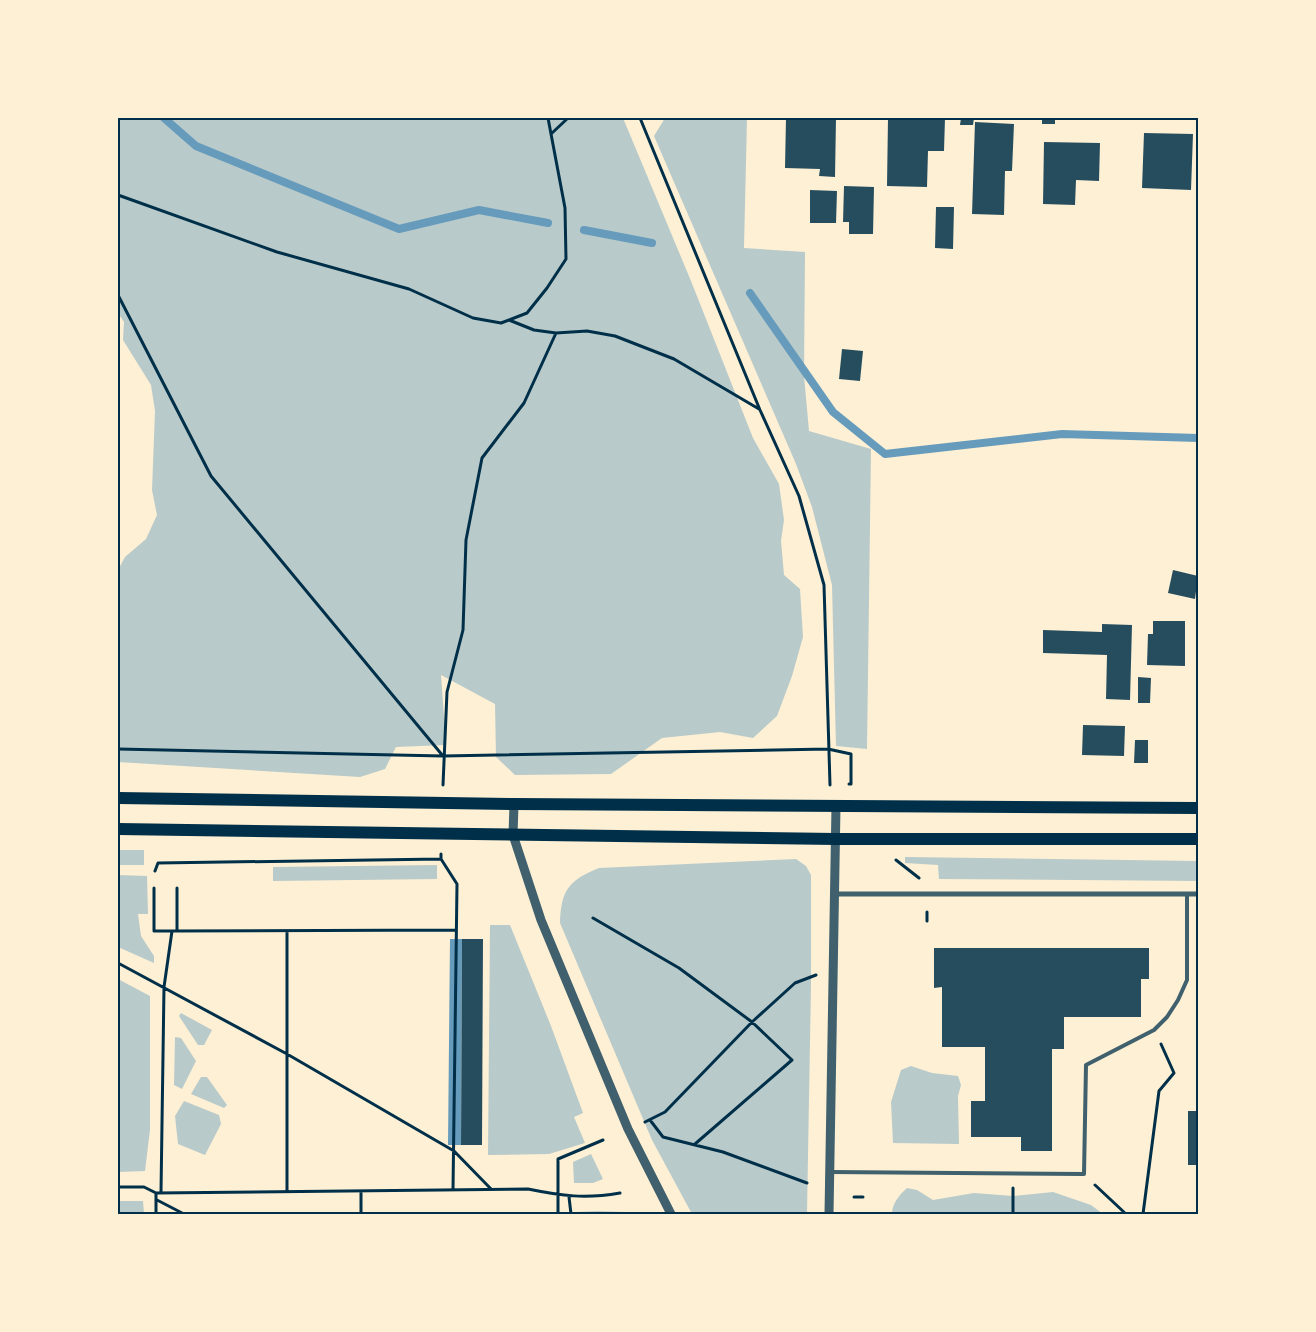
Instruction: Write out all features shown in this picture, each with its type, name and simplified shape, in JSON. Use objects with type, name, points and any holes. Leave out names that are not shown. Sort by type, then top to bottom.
[{"type":"main road","points":[[118,798],[514,804],[1198,808]]},
{"type":"main road","points":[[118,829],[836,839],[1198,839]]},
{"type":"street","points":[[514,804],[514,835],[540,920],[628,1129],[671,1214]]},
{"type":"street","points":[[829,1214],[836,806]]},
{"type":"street","points":[[835,894],[1198,894]]},
{"type":"lane","points":[[830,1172],[1084,1174],[1086,1065],[1154,1030],[1168,1017],[1187,980],[1187,894]]},
{"type":"path","points":[[118,195],[277,252],[409,289],[473,318],[501,323],[527,313],[547,288],[566,259],[565,208],[548,118]]},
{"type":"path","points":[[551,135],[568,118]]},
{"type":"path","points":[[640,118],[760,410],[800,496],[824,585],[828,785],[836,784]]},
{"type":"path","points":[[118,295],[211,476],[443,756]]},
{"type":"path","points":[[508,320],[534,330],[556,333],[586,331],[615,336],[674,358],[760,410]]},
{"type":"path","points":[[442,790],[447,692],[463,630],[466,540],[482,458],[524,403],[556,333]]},
{"type":"path","points":[[118,749],[443,756],[828,749],[851,754],[851,784],[844,784]]},
{"type":"path","points":[[441,854],[441,859],[457,884],[453,1190]]},
{"type":"path","points":[[892,856],[927,883]]},
{"type":"path","points":[[155,871],[158,863],[441,859]]},
{"type":"path","points":[[154,888],[154,931],[456,930]]},
{"type":"path","points":[[161,1192],[164,987],[174,931],[177,888]]},
{"type":"path","points":[[927,912],[927,921]]},
{"type":"path","points":[[593,918],[679,968],[752,1022],[792,1060],[695,1144]]},
{"type":"path","points":[[286,931],[287,1191]]},
{"type":"path","points":[[118,963],[287,1054],[454,1151],[491,1190]]},
{"type":"path","points":[[644,1122],[665,1112],[752,1022],[795,983],[812,975],[833,972]]},
{"type":"path","points":[[1143,1214],[1159,1092],[1174,1073],[1154,1030]]},
{"type":"path","points":[[650,1120],[663,1136],[695,1144],[807,1183]]},
{"type":"path","points":[[558,1214],[558,1160],[603,1140]]},
{"type":"path","points":[[1013,1174],[1013,1214]]},
{"type":"path","points":[[1084,1174],[1126,1214]]},
{"type":"path","points":[[118,1187],[144,1187],[156,1193],[528,1189],[569,1197],[595,1197],[620,1193]]},
{"type":"path","points":[[361,1191],[361,1214]]},
{"type":"path","points":[[156,1193],[156,1214]]},
{"type":"path","points":[[569,1197],[571,1214]]},
{"type":"path","points":[[854,1197],[863,1198]]},
{"type":"path","points":[[156,1200],[184,1214]]},
{"type":"shaded area","points":[[118,118],[623,118],[691,281],[753,438],[779,484],[784,520],[781,541],[784,575],[800,589],[803,637],[792,676],[777,716],[753,738],[720,732],[662,738],[611,774],[515,775],[496,757],[495,704],[441,675],[446,745],[396,747],[385,769],[360,777],[118,762],[118,570],[125,557],[146,539],[157,515],[152,490],[155,411],[151,385],[123,340],[124,322],[118,313]]},
{"type":"shaded area","points":[[665,118],[747,118],[744,248],[805,252],[804,376],[809,431],[871,449],[867,749],[836,746],[832,585],[812,507],[796,464],[654,136]]},
{"type":"shaded area","points":[[118,850],[144,850],[144,865],[118,865]]},
{"type":"shaded area","points":[[905,857],[1198,861],[1198,881],[939,879],[938,865],[905,863]]},
{"type":"shaded area","points":[[796,859],[806,866],[811,875],[807,1214],[692,1214],[652,1140],[560,923],[562,902],[565,894],[574,882],[599,868]]},
{"type":"shaded area","points":[[437,865],[437,879],[273,881],[273,867]]},
{"type":"shaded area","points":[[118,875],[147,876],[148,914],[138,914],[141,936],[154,956],[154,963],[118,947]]},
{"type":"shaded area","points":[[490,925],[510,925],[551,1026],[583,1113],[574,1117],[585,1143],[549,1154],[488,1155]]},
{"type":"shaded area","points":[[118,979],[150,996],[150,1130],[145,1171],[118,1172]]},
{"type":"shaded area","points":[[181,1013],[212,1030],[204,1045],[198,1045],[179,1016]]},
{"type":"shaded area","points":[[175,1037],[181,1038],[196,1061],[182,1089],[174,1085]]},
{"type":"shaded area","points":[[911,1066],[932,1073],[958,1076],[961,1085],[958,1096],[959,1144],[893,1143],[891,1102],[901,1070]]},
{"type":"shaded area","points":[[201,1077],[207,1077],[227,1105],[224,1108],[191,1094]]},
{"type":"shaded area","points":[[184,1101],[219,1115],[221,1124],[205,1155],[178,1144],[175,1116]]},
{"type":"shaded area","points":[[591,1154],[603,1179],[593,1183],[574,1183],[573,1162]]},
{"type":"shaded area","points":[[907,1188],[917,1190],[933,1200],[974,1193],[1013,1196],[1053,1192],[1091,1205],[1103,1214],[892,1214],[896,1200]]},
{"type":"shaded area","points":[[118,1201],[143,1201],[144,1214],[118,1214]]},
{"type":"shaded area","points":[[575,1212],[625,1212],[627,1214],[577,1214]]},
{"type":"water","points":[[450,939],[462,939],[461,1145],[448,1145]]},
{"type":"building","points":[[786,118],[836,118],[835,177],[819,176],[820,169],[785,168]]},
{"type":"building","points":[[888,118],[945,118],[944,151],[928,151],[927,187],[887,186]]},
{"type":"building","points":[[961,118],[974,118],[973,125],[960,125]]},
{"type":"building","points":[[1042,118],[1055,118],[1055,124],[1042,124]]},
{"type":"building","points":[[975,122],[1014,124],[1012,171],[1005,171],[1004,215],[972,214]]},
{"type":"building","points":[[1144,133],[1193,134],[1191,190],[1142,188]]},
{"type":"building","points":[[1044,142],[1100,143],[1099,181],[1076,180],[1075,205],[1043,204]]},
{"type":"building","points":[[844,186],[874,187],[873,234],[849,234],[849,222],[843,222]]},
{"type":"building","points":[[810,190],[837,191],[836,223],[810,223]]},
{"type":"building","points":[[936,207],[954,207],[953,249],[935,248]]},
{"type":"building","points":[[842,349],[863,351],[860,381],[839,379]]},
{"type":"building","points":[[1173,570],[1198,576],[1195,599],[1168,593]]},
{"type":"building","points":[[1153,621],[1185,621],[1185,666],[1147,665],[1148,634],[1153,634]]},
{"type":"building","points":[[1102,624],[1132,625],[1130,700],[1106,699],[1107,655],[1043,653],[1043,630],[1102,632]]},
{"type":"building","points":[[1138,677],[1151,678],[1150,703],[1138,703]]},
{"type":"building","points":[[1083,725],[1125,726],[1124,756],[1082,755]]},
{"type":"building","points":[[1135,740],[1148,740],[1148,763],[1134,763]]},
{"type":"building","points":[[462,939],[483,939],[482,1145],[461,1145]]},
{"type":"building","points":[[934,948],[1149,948],[1149,979],[1141,979],[1141,1017],[1064,1017],[1064,1049],[1052,1049],[1052,1151],[1021,1151],[1021,1137],[971,1137],[971,1101],[985,1101],[985,1047],[942,1047],[942,987],[934,988]]},
{"type":"building","points":[[1188,1111],[1198,1111],[1198,1165],[1188,1165]]},
{"type":"waterway","points":[[164,118],[196,146],[399,229],[479,210],[548,223]]},
{"type":"waterway","points":[[584,230],[652,243]]},
{"type":"waterway","points":[[750,293],[833,412],[885,454],[1062,434],[1198,438]]}]
